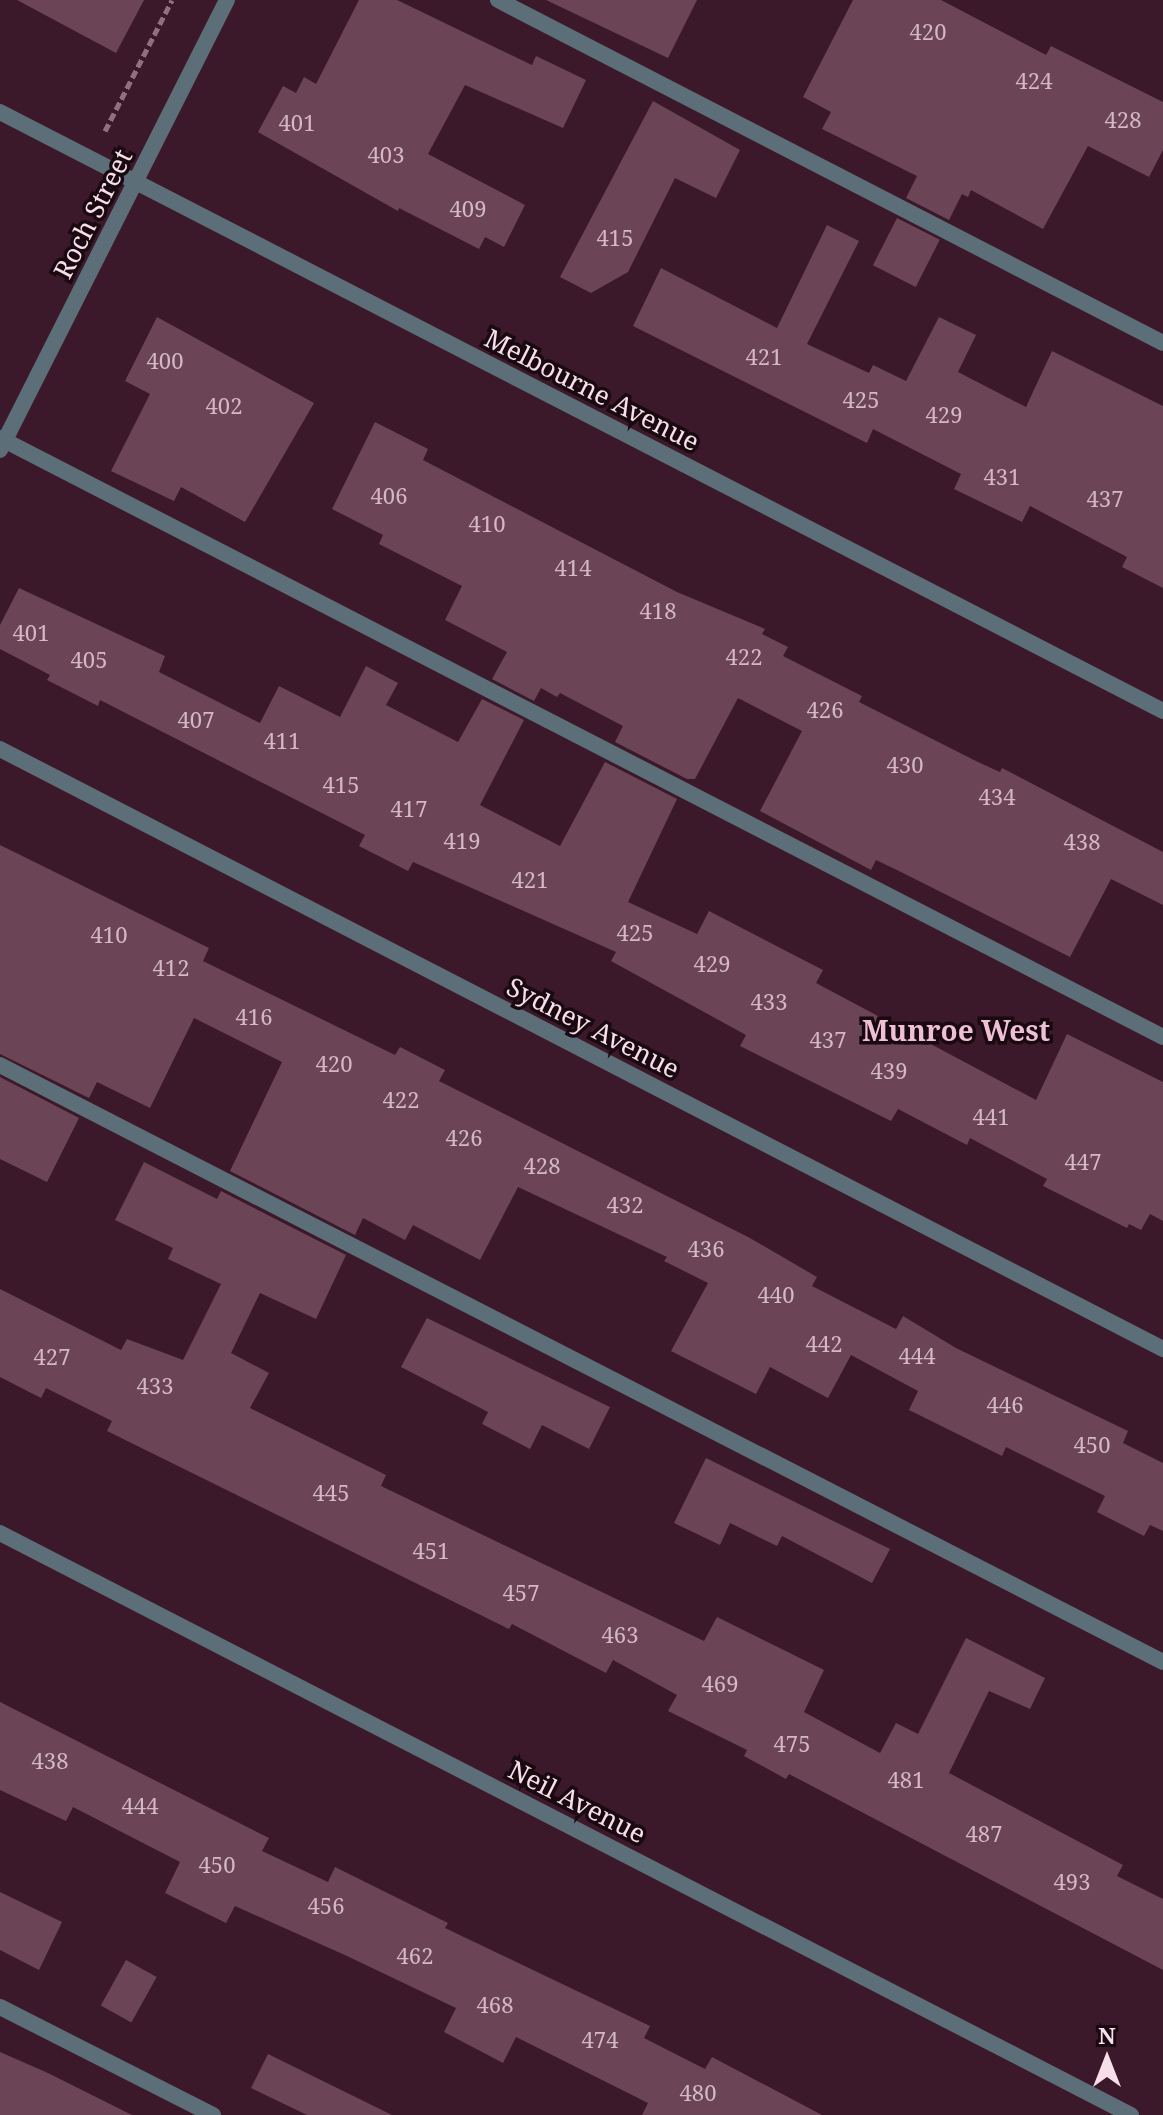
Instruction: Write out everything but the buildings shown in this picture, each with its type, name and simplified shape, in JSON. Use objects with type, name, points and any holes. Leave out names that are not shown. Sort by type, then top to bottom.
[{"type":"street","name":"Roch Street","points":[[2,443],[227,0]]},
{"type":"street","points":[[498,0],[1163,343]]},
{"type":"street","name":"Melbourne Avenue","points":[[0,112],[1163,711]]},
{"type":"street","points":[[2,443],[1163,1037]]},
{"type":"street","name":"Sydney Avenue","points":[[0,749],[1163,1349]]},
{"type":"street","points":[[0,1065],[1163,1662]]},
{"type":"street","name":"Neil Avenue","points":[[0,1533],[1131,2115]]},
{"type":"street","points":[[0,2007],[213,2115]]},
{"type":"path","points":[[91,159],[172,0]]},
{"type":"district","name":"Munroe West","points":[[956,1030]]}]
